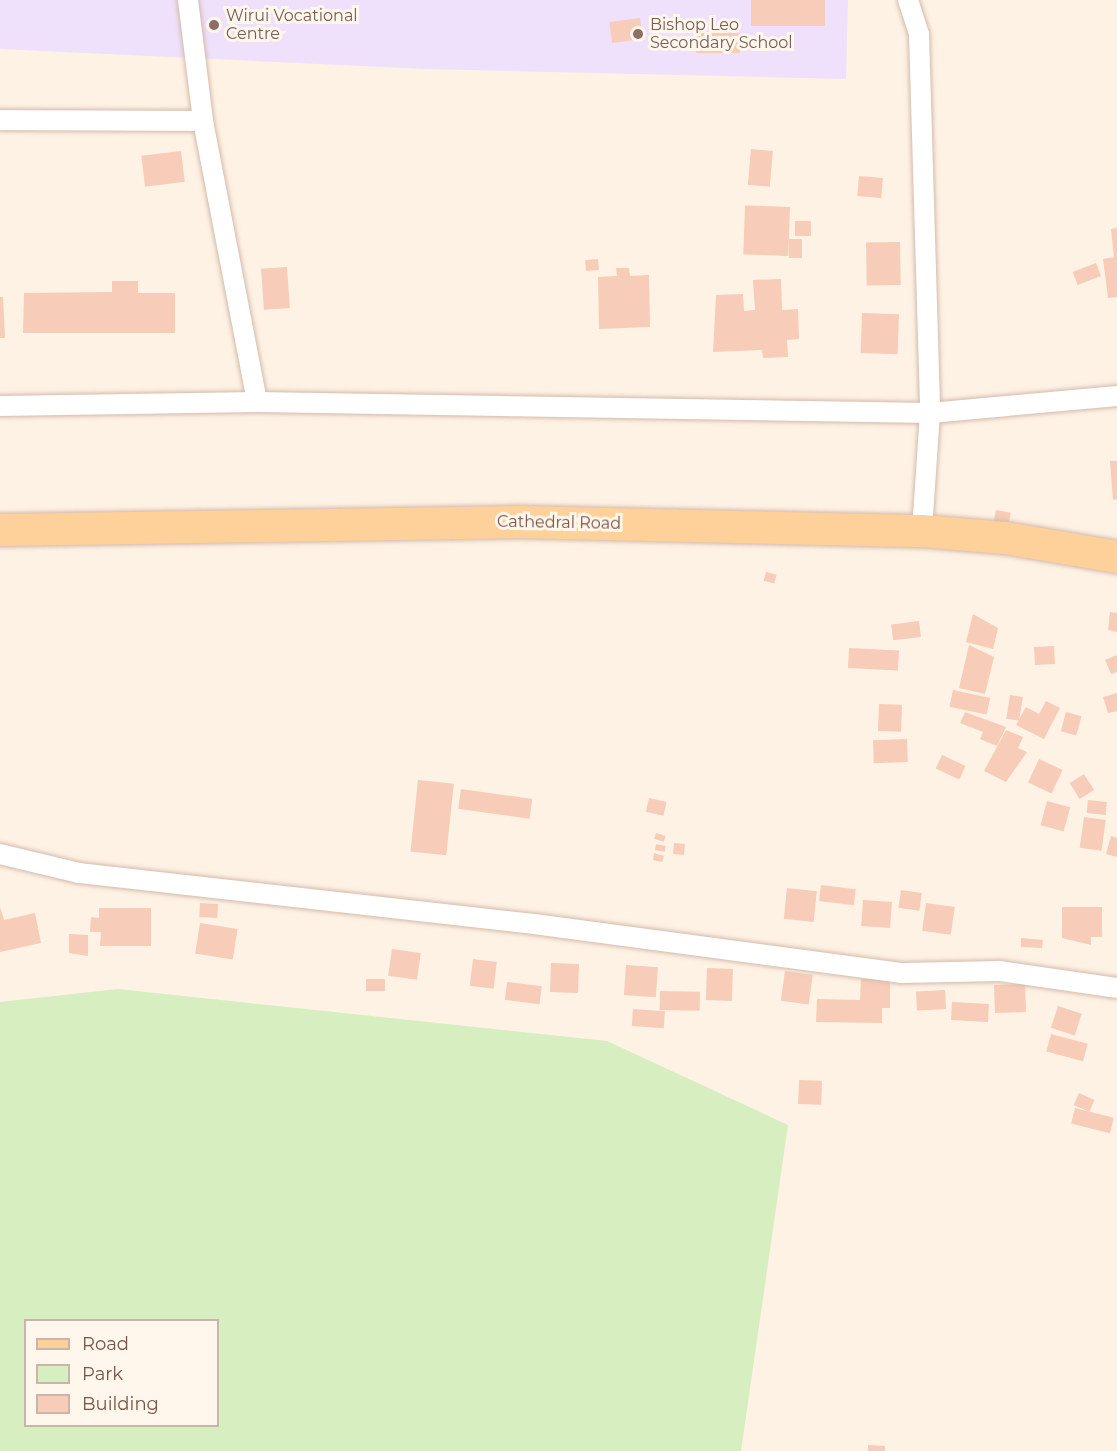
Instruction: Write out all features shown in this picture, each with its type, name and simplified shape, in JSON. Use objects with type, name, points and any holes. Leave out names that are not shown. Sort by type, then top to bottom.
[{"type":"main road","name":"Cathedral Road","points":[[0,530],[519,522],[922,531],[1005,538],[1117,557]]},
{"type":"street","points":[[188,0],[203,121],[257,402]]},
{"type":"street","points":[[908,0],[919,34],[930,413],[922,531]]},
{"type":"street","points":[[0,120],[203,121]]},
{"type":"street","points":[[0,406],[257,402],[930,413],[1117,396]]},
{"type":"street","points":[[0,854],[79,873],[534,924],[901,973],[1000,971],[1117,988]]},
{"type":"shaded area","points":[[0,0],[848,0],[846,79],[427,69],[0,49]]},
{"type":"green space","points":[[118,989],[607,1041],[788,1125],[741,1451],[0,1451],[0,1002]]},
{"type":"building","points":[[751,0],[825,0],[825,26],[751,26]]},
{"type":"building","points":[[640,18],[643,39],[612,43],[609,22]]},
{"type":"building","points":[[696,33],[740,33],[740,53],[696,53]]},
{"type":"building","points":[[751,149],[773,151],[770,187],[748,185]]},
{"type":"building","points":[[181,151],[185,182],[145,187],[141,156]]},
{"type":"building","points":[[859,176],[883,178],[881,198],[857,196]]},
{"type":"building","points":[[745,205],[790,207],[788,256],[743,254]]},
{"type":"building","points":[[795,221],[811,221],[811,236],[795,236]]},
{"type":"building","points":[[1117,228],[1117,297],[1108,298],[1103,259],[1114,257],[1111,229]]},
{"type":"building","points":[[789,239],[802,239],[802,258],[789,258]]},
{"type":"building","points":[[900,242],[901,285],[867,286],[866,243]]},
{"type":"building","points":[[598,259],[599,270],[586,271],[585,260]]},
{"type":"building","points":[[1096,263],[1101,276],[1078,285],[1073,272]]},
{"type":"building","points":[[287,267],[290,308],[264,310],[261,269]]},
{"type":"building","points":[[616,268],[629,268],[630,276],[649,275],[650,327],[599,329],[598,277],[617,276]]},
{"type":"building","points":[[781,279],[782,310],[798,309],[799,339],[787,340],[788,357],[763,358],[762,350],[713,352],[716,295],[743,294],[744,311],[755,310],[753,280]]},
{"type":"building","points":[[112,281],[138,281],[138,293],[175,293],[175,333],[23,333],[24,293],[112,292]]},
{"type":"building","points":[[0,297],[3,297],[5,338],[0,338]]},
{"type":"building","points":[[862,313],[899,314],[898,354],[861,353]]},
{"type":"building","points":[[1110,461],[1117,461],[1117,499],[1113,500]]},
{"type":"building","points":[[996,510],[1011,513],[1009,524],[994,521]]},
{"type":"building","points":[[766,572],[777,575],[774,584],[764,581]]},
{"type":"building","points":[[1110,612],[1117,613],[1117,632],[1108,630]]},
{"type":"building","points":[[973,614],[998,628],[993,649],[966,642]]},
{"type":"building","points":[[919,621],[921,637],[893,640],[891,624]]},
{"type":"building","points":[[969,645],[994,657],[985,694],[959,688]]},
{"type":"building","points":[[1054,646],[1055,664],[1035,665],[1034,647]]},
{"type":"building","points":[[849,648],[899,651],[898,671],[848,668]]},
{"type":"building","points":[[1117,655],[1117,672],[1111,674],[1105,660]]},
{"type":"building","points":[[953,690],[990,698],[987,715],[949,707]]},
{"type":"building","points":[[1117,693],[1117,711],[1108,713],[1103,697]]},
{"type":"building","points":[[1010,695],[1023,697],[1019,721],[1006,719]]},
{"type":"building","points":[[1046,701],[1060,708],[1044,739],[1016,725],[1026,707],[1039,714]]},
{"type":"building","points":[[879,704],[902,705],[901,732],[878,731]]},
{"type":"building","points":[[965,712],[1006,727],[997,746],[980,739],[983,732],[960,723]]},
{"type":"building","points":[[1066,712],[1081,716],[1076,735],[1061,731]]},
{"type":"building","points":[[1006,730],[1023,737],[1018,748],[1027,752],[1006,782],[984,771]]},
{"type":"building","points":[[907,739],[908,762],[874,763],[873,740]]},
{"type":"building","points":[[942,755],[966,766],[959,780],[936,769]]},
{"type":"building","points":[[1039,759],[1063,770],[1052,794],[1028,783]]},
{"type":"building","points":[[1084,774],[1094,790],[1080,799],[1070,783]]},
{"type":"building","points":[[418,780],[454,784],[446,855],[410,852]]},
{"type":"building","points":[[461,789],[532,799],[530,819],[458,809]]},
{"type":"building","points":[[649,798],[667,802],[663,816],[646,812]]},
{"type":"building","points":[[1088,800],[1107,802],[1106,815],[1087,813]]},
{"type":"building","points":[[1047,801],[1070,807],[1064,831],[1041,825]]},
{"type":"building","points":[[1084,817],[1106,820],[1101,851],[1080,848]]},
{"type":"building","points":[[656,833],[666,836],[664,842],[654,839]]},
{"type":"building","points":[[1111,836],[1117,838],[1117,857],[1106,854]]},
{"type":"building","points":[[674,843],[685,844],[684,855],[673,854]]},
{"type":"building","points":[[656,844],[666,846],[665,852],[655,850]]},
{"type":"building","points":[[654,853],[664,856],[662,862],[653,860]]},
{"type":"building","points":[[821,885],[856,889],[854,905],[819,901]]},
{"type":"building","points":[[787,888],[817,891],[814,922],[784,919]]},
{"type":"building","points":[[901,890],[922,893],[919,911],[898,908]]},
{"type":"building","points":[[863,900],[892,902],[890,928],[861,926]]},
{"type":"building","points":[[200,903],[218,904],[217,918],[199,917]]},
{"type":"building","points":[[926,903],[955,907],[951,935],[922,931]]},
{"type":"building","points":[[0,907],[4,920],[35,913],[41,943],[0,952]]},
{"type":"building","points":[[1062,907],[1102,907],[1102,937],[1091,937],[1091,945],[1062,938]]},
{"type":"building","points":[[99,908],[151,908],[151,946],[100,946],[101,932],[90,932],[91,917],[99,918]]},
{"type":"building","points":[[200,923],[238,929],[233,960],[195,954]]},
{"type":"building","points":[[69,934],[88,935],[88,956],[69,953]]},
{"type":"building","points":[[1021,938],[1043,940],[1042,948],[1021,947]]},
{"type":"building","points":[[392,949],[421,953],[417,980],[388,976]]},
{"type":"building","points":[[473,959],[497,962],[494,989],[470,986]]},
{"type":"building","points":[[551,963],[579,964],[578,993],[550,992]]},
{"type":"building","points":[[626,965],[658,967],[656,997],[624,995]]},
{"type":"building","points":[[707,968],[733,969],[732,1001],[706,1000]]},
{"type":"building","points":[[785,971],[813,975],[809,1005],[781,1001]]},
{"type":"building","points":[[366,979],[385,979],[385,991],[366,991]]},
{"type":"building","points":[[861,979],[890,979],[890,1008],[882,1008],[882,1023],[816,1022],[817,999],[860,1000]]},
{"type":"building","points":[[507,982],[542,986],[540,1004],[505,1000]]},
{"type":"building","points":[[1025,984],[1026,1012],[995,1013],[994,985]]},
{"type":"building","points":[[945,990],[946,1009],[917,1010],[916,992]]},
{"type":"building","points":[[660,991],[700,992],[700,1011],[660,1010]]},
{"type":"building","points":[[952,1002],[989,1004],[988,1022],[951,1020]]},
{"type":"building","points":[[1058,1006],[1082,1014],[1075,1036],[1051,1028]]},
{"type":"building","points":[[633,1009],[665,1011],[664,1028],[632,1026]]},
{"type":"building","points":[[1051,1034],[1088,1044],[1083,1061],[1046,1051]]},
{"type":"building","points":[[799,1080],[822,1081],[821,1105],[798,1104]]},
{"type":"building","points":[[1079,1093],[1095,1100],[1089,1112],[1074,1105]]},
{"type":"building","points":[[1075,1108],[1114,1118],[1110,1133],[1071,1124]]},
{"type":"building","points":[[868,1445],[885,1446],[885,1451],[868,1451]]},
{"type":"place","name":"Wirui Vocational Centre","points":[[214,25]]},
{"type":"place","name":"Bishop Leo Secondary School","points":[[638,34]]}]
